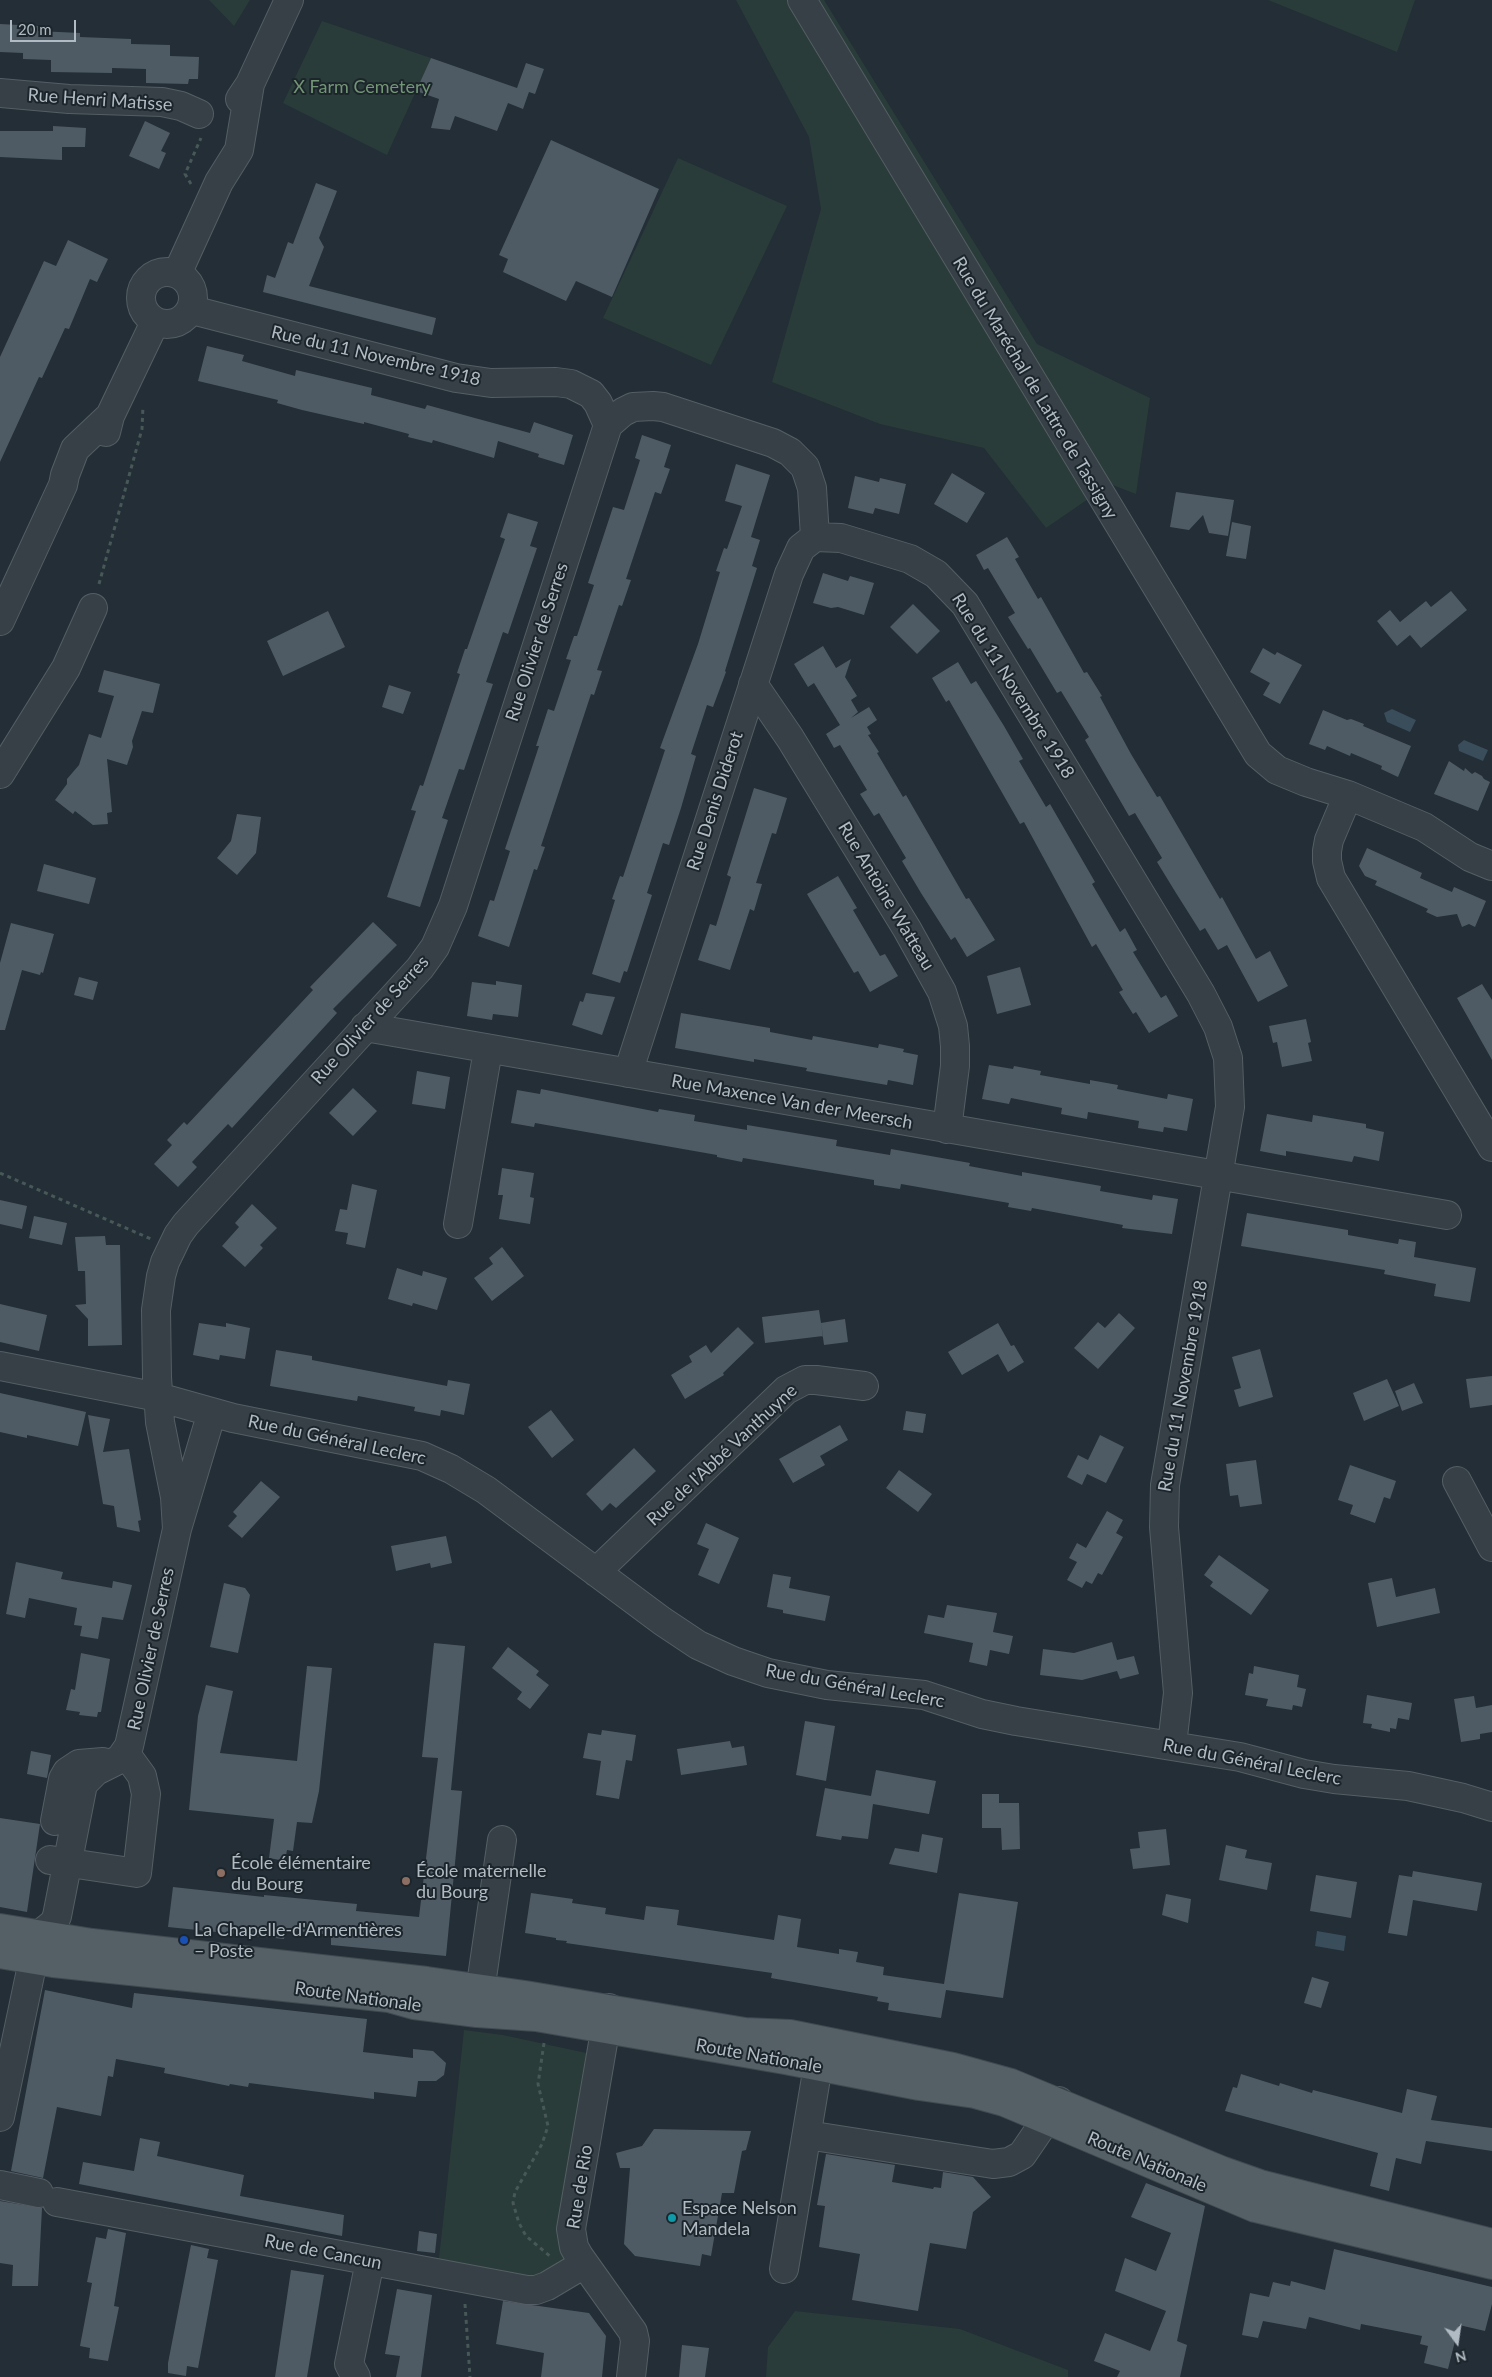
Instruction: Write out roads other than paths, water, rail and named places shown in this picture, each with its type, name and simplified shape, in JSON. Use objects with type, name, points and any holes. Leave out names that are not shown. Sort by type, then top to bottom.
[{"type":"main road","name":"Route Nationale","points":[[0,1928],[36,1947]]},
{"type":"main road","name":"Route Nationale","points":[[0,1954],[36,1947],[92,1943],[607,2019],[820,2053],[919,2086],[975,2094],[1004,2102],[1053,2111],[1260,2184],[1492,2243]]},
{"type":"main road","name":"Route Nationale","points":[[479,2001],[536,2017],[569,2023],[607,2019]]},
{"type":"main road","name":"Route Nationale","points":[[1053,2111],[1254,2208],[1492,2265]]},
{"type":"street","points":[[177,274],[219,182],[239,150],[250,84],[289,0]]},
{"type":"street","name":"Rue du Maréchal de Lattre de Tassigny","points":[[802,0],[1258,754],[1277,770],[1306,782],[1348,795],[1424,827],[1470,857],[1492,866]]},
{"type":"street","name":"Rue Henri Matisse","points":[[0,93],[77,99],[162,102],[181,106],[199,114]]},
{"type":"street","points":[[157,274],[177,274],[188,282],[191,289],[193,296],[192,310],[175,323],[155,322],[145,314],[142,308],[140,294],[142,288],[157,274]]},
{"type":"street","name":"Rue du 11 Novembre 1918","points":[[192,310],[456,378],[491,383],[571,384],[591,394],[598,403],[608,425]]},
{"type":"street","points":[[0,621],[63,485],[88,464],[98,450],[110,416],[155,322]]},
{"type":"street","points":[[608,425],[623,412],[633,407],[664,407],[782,446],[798,458],[809,477],[813,499],[815,537]]},
{"type":"street","name":"Rue Olivier de Serres","points":[[177,1529],[175,1497],[160,1422],[158,1397],[156,1310],[161,1276],[170,1248],[186,1224],[200,1208],[420,968],[436,947],[447,923],[608,425]]},
{"type":"street","name":"Rue du 11 Novembre 1918","points":[[815,537],[828,536],[862,543],[917,562],[936,574],[955,592],[975,619],[1201,994],[1218,1027],[1228,1058],[1231,1090],[1219,1176],[1165,1485],[1164,1527],[1178,1693],[1172,1745]]},
{"type":"street","name":"Rue Denis Diderot","points":[[628,1073],[753,684],[797,555],[815,537]]},
{"type":"street","points":[[0,774],[66,668],[93,608]]},
{"type":"street","name":"Rue Antoine Watteau","points":[[753,684],[790,738],[892,904],[942,992],[952,1026],[955,1046],[955,1066],[948,1129]]},
{"type":"street","points":[[1348,795],[1329,840],[1327,861],[1331,878],[1492,1147]]},
{"type":"street","name":"Rue Maxence Van der Meersch","points":[[365,1027],[488,1050],[1219,1176]]},
{"type":"street","points":[[458,1224],[488,1050]]},
{"type":"street","points":[[1219,1176],[1447,1215]]},
{"type":"street","name":"Rue du Général Leclerc","points":[[0,1366],[158,1397],[212,1412],[422,1456],[451,1469],[486,1490],[698,1645],[733,1661],[768,1673],[827,1685],[924,1695],[982,1714],[1016,1721],[1240,1757],[1312,1776],[1355,1782],[1408,1786],[1463,1798],[1492,1808]]},
{"type":"street","name":"Rue de l'Abbé Vanthuyne","points":[[596,1572],[786,1390],[805,1380],[864,1386]]},
{"type":"street","name":"Rue Olivier de Serres","points":[[120,1759],[132,1738],[177,1529],[212,1412]]},
{"type":"street","points":[[1457,1481],[1492,1547]]},
{"type":"street","points":[[0,2117],[3,2087],[36,1947],[39,1909],[58,1862],[63,1779],[72,1768],[87,1762],[120,1759],[142,1776],[146,1794],[137,1872],[58,1862]]},
{"type":"street","points":[[479,2001],[502,1840]]},
{"type":"street","name":"Rue de Rio","points":[[607,2019],[571,2229],[578,2267],[634,2332],[635,2341],[631,2377]]},
{"type":"street","points":[[784,2269],[820,2053]]},
{"type":"street","points":[[807,2135],[993,2164],[1010,2162],[1022,2155],[1053,2111]]},
{"type":"street","name":"Rue de Cancun","points":[[0,2185],[48,2197],[370,2261],[536,2290],[547,2286],[578,2267]]},
{"type":"street","points":[[356,2377],[350,2364],[370,2261]]},
{"type":"water","points":[[1392,709],[1416,720],[1410,732],[1387,722],[1384,713]]},
{"type":"water","points":[[1464,740],[1488,750],[1483,761],[1459,751],[1458,745]]},
{"type":"water","points":[[1317,1931],[1346,1936],[1344,1951],[1315,1946]]},
{"type":"place","name":"École élémentaire du Bourg","points":[[221,1873]]},
{"type":"place","name":"École maternelle du Bourg","points":[[406,1881]]},
{"type":"place","name":"La Chapelle-d'Armentières – Poste","points":[[184,1940]]},
{"type":"place","name":"Espace Nelson Mandela","points":[[672,2218]]},
{"type":"park label","name":"X Farm Cemetery","points":[[362,87]]}]
